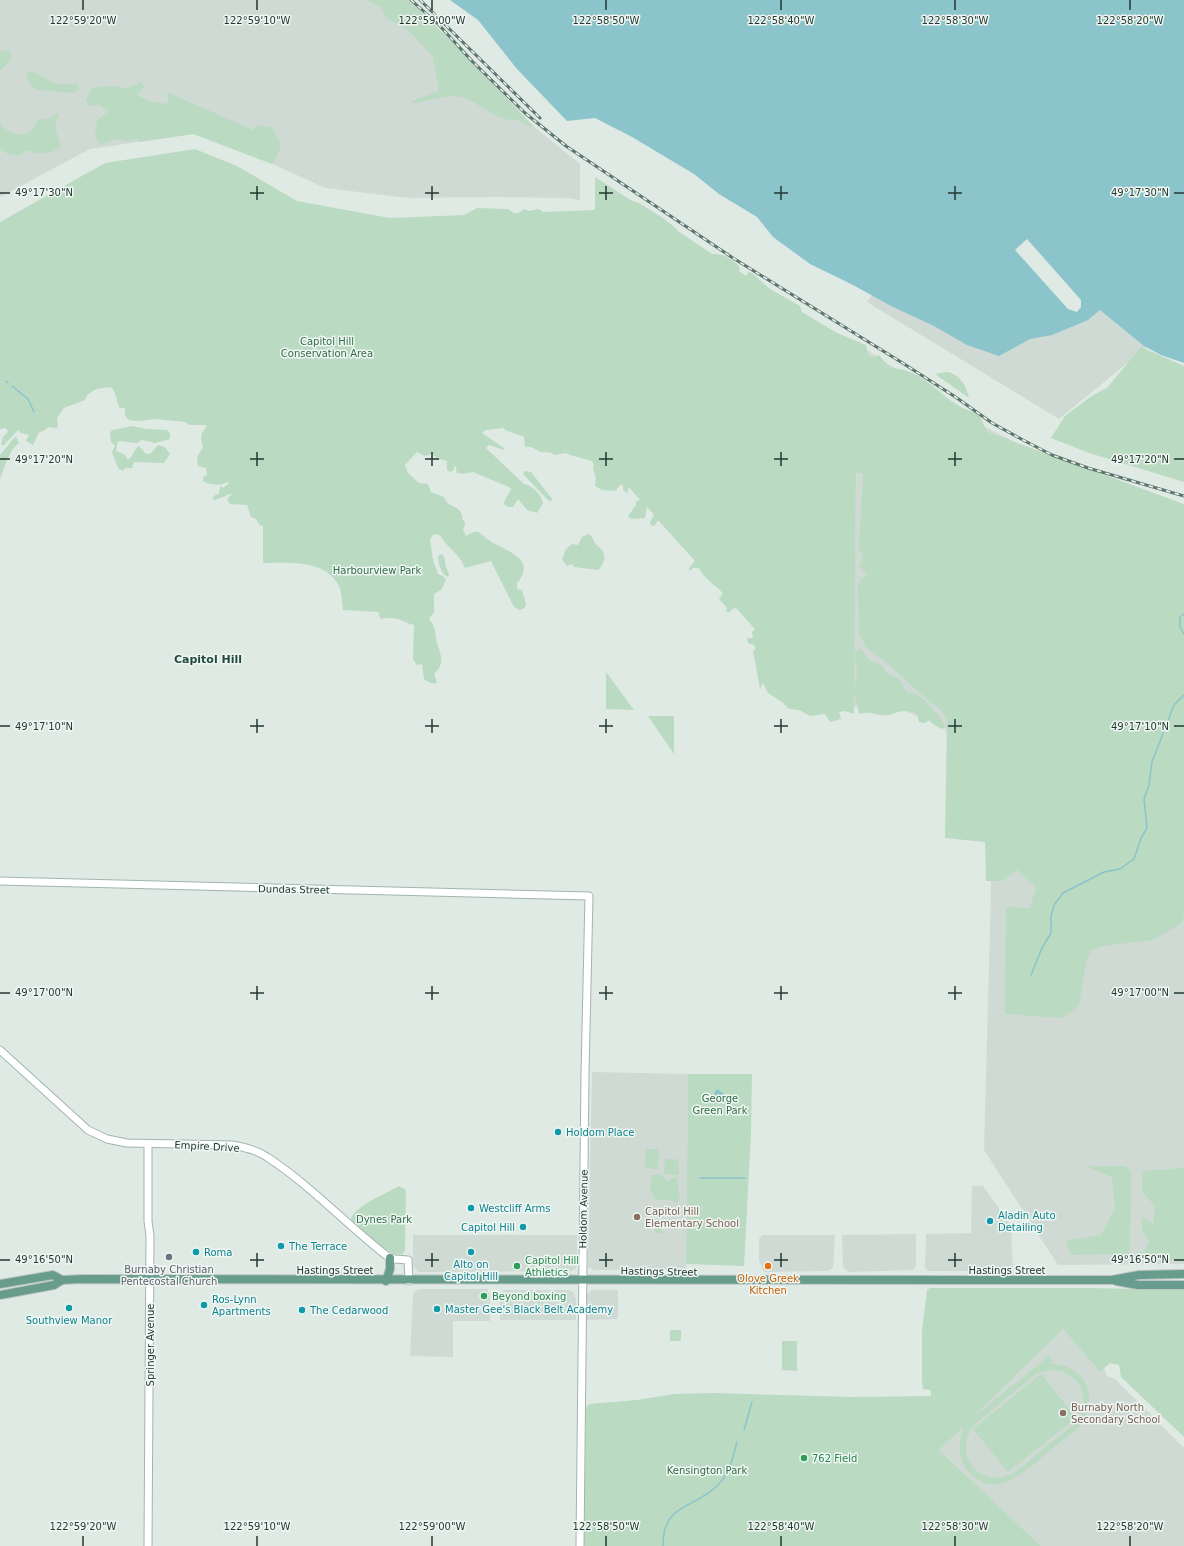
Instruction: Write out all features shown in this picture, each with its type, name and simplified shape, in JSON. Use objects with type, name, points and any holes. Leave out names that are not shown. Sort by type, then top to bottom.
[{"type":"main road","points":[[386,1281],[390,1269],[390,1258]]},
{"type":"main road","name":"Hastings Street","points":[[0,1284],[53,1275],[62,1280],[409,1281],[1112,1280],[1139,1274],[1184,1274]]},
{"type":"main road","name":"Hastings Street","points":[[0,1295],[54,1285],[62,1280]]},
{"type":"main road","name":"Hastings Street","points":[[1112,1280],[1138,1286],[1184,1286]]},
{"type":"street","name":"Dundas Street","points":[[0,881],[589,896]]},
{"type":"street","name":"Holdom Avenue","points":[[580,1546],[582,1280],[589,896]]},
{"type":"street","name":"Empire Drive","points":[[0,1050],[88,1130],[107,1139],[127,1143],[232,1145],[247,1148],[266,1156],[318,1197],[390,1258]]},
{"type":"street","name":"Springer Avenue","points":[[148,1144],[148,1221],[150,1236],[148,1546]]},
{"type":"street","points":[[390,1258],[408,1260],[409,1281]]},
{"type":"shaded area","points":[[0,0],[400,0],[512,109],[580,164],[580,200],[567,198],[497,197],[408,198],[325,188],[255,156],[193,134],[90,149],[0,197]]},
{"type":"shaded area","points":[[984,162],[1148,346],[1059,419],[867,302],[917,227]]},
{"type":"shaded area","points":[[858,344],[981,425],[1077,473],[1184,505],[1184,1264],[1058,1265],[984,1150],[991,892],[990,832],[969,771],[944,727],[897,708],[853,707]]},
{"type":"shaded area","name":"Capitol Hill Elementary School","points":[[592,1072],[688,1074],[686,1269],[593,1270],[588,1267]]},
{"type":"shaded area","points":[[972,1186],[983,1186],[1011,1226],[1013,1271],[928,1271],[925,1267],[926,1234],[971,1233]]},
{"type":"shaded area","points":[[916,1234],[916,1266],[913,1270],[848,1272],[843,1267],[842,1235]]},
{"type":"shaded area","points":[[413,1235],[577,1235],[577,1266],[572,1271],[418,1272],[413,1266]]},
{"type":"shaded area","points":[[762,1235],[835,1235],[833,1268],[828,1271],[764,1272],[759,1261],[759,1239]]},
{"type":"shaded area","points":[[420,1289],[487,1289],[490,1295],[490,1321],[453,1321],[453,1357],[410,1356],[413,1295],[415,1291]]},
{"type":"shaded area","points":[[504,1290],[569,1290],[574,1293],[576,1299],[576,1320],[500,1320],[500,1295]]},
{"type":"shaded area","points":[[592,1290],[618,1290],[618,1319],[586,1320],[587,1294]]},
{"type":"shaded area","name":"Burnaby North Secondary School","points":[[1063,1329],[1100,1372],[1104,1368],[1107,1376],[1115,1379],[1184,1448],[1184,1546],[1041,1546],[939,1450]]},
{"type":"green space","points":[[366,0],[409,0],[471,60],[534,127],[528,126],[518,119],[510,120],[494,115],[471,101],[455,96],[414,103],[412,101],[439,91],[433,57],[406,28],[386,18],[381,7]]},
{"type":"green space","points":[[6,50],[10,51],[11,59],[0,71],[0,52]]},
{"type":"green space","points":[[30,71],[55,83],[78,85],[79,89],[74,93],[36,90],[27,80],[27,73]]},
{"type":"green space","points":[[141,82],[144,87],[137,95],[151,102],[169,104],[167,92],[253,130],[256,125],[271,127],[280,145],[276,158],[272,164],[193,134],[139,142],[139,139],[128,141],[116,139],[100,144],[95,135],[97,120],[108,112],[100,105],[90,106],[86,101],[89,93],[94,87],[116,86],[125,89]]},
{"type":"green space","points":[[58,112],[59,115],[56,123],[56,131],[61,147],[44,153],[35,153],[27,150],[18,156],[6,153],[0,148],[0,122],[7,130],[24,135],[31,131],[38,120],[51,118]]},
{"type":"green space","points":[[195,149],[237,166],[297,201],[390,218],[464,215],[477,208],[508,209],[514,213],[519,213],[524,209],[529,211],[539,209],[543,212],[595,210],[595,177],[632,201],[656,214],[712,254],[720,254],[731,259],[740,268],[739,271],[746,276],[748,272],[752,273],[770,289],[800,306],[802,312],[837,333],[866,345],[869,358],[879,355],[890,368],[912,373],[920,377],[959,406],[979,414],[987,432],[1184,504],[1184,912],[1182,923],[1153,940],[1103,946],[1091,950],[1086,963],[1079,1006],[1063,1018],[1005,1014],[1006,907],[1030,908],[1036,887],[1017,870],[1002,881],[986,881],[985,842],[945,838],[947,718],[938,707],[931,703],[888,664],[866,647],[859,634],[858,585],[862,578],[868,575],[859,566],[863,558],[859,547],[863,475],[861,473],[856,473],[854,714],[845,711],[839,712],[841,719],[830,722],[825,714],[810,716],[799,710],[789,709],[782,702],[768,693],[763,683],[760,689],[753,651],[756,648],[754,645],[748,643],[747,638],[753,638],[752,632],[755,629],[736,608],[732,609],[730,612],[726,612],[727,608],[719,599],[723,593],[700,571],[699,568],[693,568],[689,571],[689,568],[695,561],[658,520],[654,526],[651,525],[650,522],[654,515],[647,507],[645,518],[631,519],[628,516],[636,505],[636,501],[640,500],[629,487],[627,493],[623,490],[623,486],[621,484],[615,491],[602,490],[595,486],[596,478],[592,461],[566,453],[555,455],[541,452],[531,447],[525,447],[524,437],[505,430],[504,428],[486,430],[482,433],[504,448],[504,450],[489,445],[486,448],[524,484],[538,494],[543,503],[537,513],[527,510],[518,499],[513,507],[508,507],[504,504],[511,488],[473,472],[463,474],[457,473],[455,465],[453,471],[450,472],[447,470],[447,461],[439,459],[432,454],[425,456],[417,452],[405,465],[408,473],[419,483],[428,484],[431,492],[444,497],[448,504],[456,507],[461,512],[463,518],[462,520],[464,520],[465,525],[463,529],[466,536],[478,532],[493,543],[508,550],[519,558],[523,563],[524,569],[517,583],[517,589],[522,590],[526,604],[525,608],[520,610],[514,607],[491,561],[465,568],[460,559],[440,535],[434,534],[430,539],[433,560],[438,574],[443,576],[446,580],[441,590],[434,594],[434,612],[429,619],[434,628],[441,657],[440,666],[434,674],[437,683],[429,682],[424,679],[422,664],[417,665],[413,659],[414,625],[395,619],[381,619],[378,612],[343,610],[339,586],[333,577],[316,567],[295,563],[263,563],[263,526],[260,525],[256,519],[251,517],[247,505],[230,504],[227,499],[233,493],[215,500],[212,499],[215,495],[219,494],[220,486],[223,488],[229,483],[215,484],[203,481],[203,477],[207,475],[206,468],[198,466],[197,459],[203,448],[201,439],[203,431],[207,426],[190,425],[185,422],[156,419],[141,421],[131,420],[127,418],[125,414],[125,408],[120,408],[112,388],[105,388],[92,391],[85,400],[64,408],[57,418],[58,427],[48,427],[44,431],[39,432],[33,445],[26,441],[29,435],[21,433],[18,430],[3,446],[1,444],[3,437],[8,432],[6,428],[0,429],[0,222],[105,163]]},
{"type":"green space","points":[[1141,347],[1184,366],[1184,482],[1089,453],[1051,438],[1065,416],[1093,395],[1107,388]]},
{"type":"green space","points":[[946,372],[955,375],[961,380],[969,398],[935,374]]},
{"type":"green space","points":[[133,426],[146,429],[167,430],[170,433],[170,439],[155,443],[142,440],[137,443],[118,441],[116,451],[124,454],[128,460],[139,446],[146,454],[151,453],[158,445],[165,447],[170,454],[164,463],[134,462],[132,468],[125,468],[123,471],[118,468],[112,452],[115,446],[111,442],[110,433],[112,430]]},
{"type":"green space","points":[[15,437],[19,443],[9,455],[0,479],[0,455]]},
{"type":"green space","points":[[525,471],[531,472],[553,500],[549,501],[523,474]]},
{"type":"green space","points":[[588,534],[592,537],[604,555],[604,561],[601,566],[598,570],[574,567],[572,564],[567,566],[562,559],[566,549],[572,544],[578,545],[582,537]]},
{"type":"green space","points":[[442,554],[444,556],[449,574],[448,577],[443,573],[439,565],[438,556]]},
{"type":"green space","points":[[860,648],[870,661],[883,666],[886,673],[899,680],[906,692],[916,694],[923,699],[945,727],[942,729],[934,725],[929,720],[925,723],[919,722],[917,714],[906,711],[890,715],[877,715],[869,713],[859,714],[854,691],[857,673],[855,653]]},
{"type":"green space","points":[[606,672],[634,710],[606,709]]},
{"type":"green space","points":[[648,716],[674,716],[674,754]]},
{"type":"green space","name":"George Green Park","points":[[688,1074],[752,1074],[751,1134],[744,1266],[686,1264]]},
{"type":"green space","points":[[646,1149],[659,1149],[658,1169],[645,1168]]},
{"type":"green space","points":[[665,1159],[676,1159],[679,1163],[679,1175],[664,1174]]},
{"type":"green space","points":[[1086,1166],[1125,1166],[1131,1171],[1130,1251],[1127,1254],[1071,1255],[1066,1241],[1101,1235],[1115,1208],[1112,1177]]},
{"type":"green space","points":[[1184,1168],[1184,1260],[1146,1260],[1137,1256],[1146,1249],[1149,1240],[1142,1232],[1142,1217],[1153,1224],[1155,1206],[1142,1192],[1143,1171]]},
{"type":"green space","points":[[653,1175],[661,1175],[667,1182],[672,1178],[677,1177],[680,1199],[677,1203],[666,1199],[656,1200],[650,1188]]},
{"type":"green space","name":"Dynes Park","points":[[399,1186],[406,1190],[405,1250],[403,1254],[397,1254],[384,1248],[352,1221],[351,1218],[359,1208]]},
{"type":"green space","points":[[655,1219],[662,1219],[662,1233],[655,1233]]},
{"type":"green space","name":"Kensington Park","points":[[930,1288],[1089,1288],[1184,1290],[1184,1437],[1121,1377],[1119,1365],[1110,1363],[1100,1372],[1063,1329],[970,1420],[1049,1356],[1053,1361],[1049,1364],[1062,1365],[1073,1370],[1081,1377],[1086,1386],[1089,1396],[1089,1406],[1085,1417],[1078,1428],[1025,1471],[1006,1482],[997,1484],[987,1484],[977,1479],[968,1471],[962,1462],[960,1441],[963,1430],[962,1428],[939,1450],[1041,1546],[584,1546],[586,1408],[589,1404],[637,1400],[674,1394],[714,1393],[853,1397],[931,1396],[931,1390],[923,1389],[922,1382],[922,1331],[927,1290]],"holes":[[[1049,1370],[1060,1371],[1069,1375],[1081,1388],[1083,1406],[1080,1415],[1074,1424],[1012,1474],[997,1478],[985,1476],[979,1473],[971,1465],[966,1449],[968,1436],[975,1424],[1036,1374]]]},
{"type":"green space","points":[[670,1330],[681,1330],[681,1341],[670,1341]]},
{"type":"green space","points":[[782,1341],[797,1341],[797,1371],[782,1370]]},
{"type":"green space","points":[[1041,1374],[1076,1418],[1008,1472],[973,1429]]},
{"type":"water","points":[[450,0],[1184,0],[1184,363],[1161,355],[1144,346],[1100,310],[1088,320],[1052,335],[1030,339],[999,356],[967,345],[934,326],[891,306],[810,264],[773,237],[757,217],[719,194],[694,174],[632,137],[595,118],[567,121],[517,69],[478,20]]},
{"type":"water","points":[[717,1089],[724,1094],[716,1104],[710,1100]]},
{"type":"pier","points":[[1027,239],[1081,300],[1081,307],[1077,312],[1068,309],[1015,250]]},
{"type":"waterway","points":[[12,386],[28,399],[34,412]]},
{"type":"waterway","points":[[1184,614],[1180,617],[1180,627],[1184,634]]},
{"type":"waterway","points":[[1031,975],[1042,948],[1051,933],[1051,916],[1054,905],[1063,893],[1104,872],[1120,869],[1134,859],[1141,838],[1147,828],[1144,799],[1149,785],[1152,762],[1174,705],[1184,695]]},
{"type":"waterway","points":[[700,1178],[745,1178]]},
{"type":"waterway","points":[[744,1430],[752,1402]]},
{"type":"waterway","points":[[663,1546],[664,1532],[668,1521],[674,1514],[709,1492],[723,1480],[731,1464],[737,1442]]},
{"type":"railway","points":[[411,0],[439,25],[472,61],[525,113],[566,146],[733,258],[901,362],[957,398],[992,423],[1023,440],[1052,455],[1088,468],[1184,496]]},
{"type":"railway","points":[[420,0],[540,118]]},
{"type":"place","name":"Holdom Place","points":[[558,1132]]},
{"type":"place","name":"Westcliff Arms","points":[[471,1208]]},
{"type":"place","name":"Capitol Hill Elementary School","points":[[637,1217]]},
{"type":"place","name":"Aladin Auto Detailing","points":[[990,1221]]},
{"type":"place","name":"Capitol Hill","points":[[523,1227]]},
{"type":"place","name":"The Terrace","points":[[281,1246]]},
{"type":"place","name":"Roma","points":[[196,1252]]},
{"type":"place","name":"Alto on Capitol Hill","points":[[471,1252]]},
{"type":"place","name":"Burnaby Christian Pentecostal Church","points":[[169,1257]]},
{"type":"place","name":"Capitol Hill Athletics","points":[[517,1266]]},
{"type":"place","name":"Olove Greek Kitchen","points":[[768,1266]]},
{"type":"place","name":"Beyond boxing","points":[[484,1296]]},
{"type":"place","name":"Ros-Lynn Apartments","points":[[204,1305]]},
{"type":"place","name":"Southview Manor","points":[[69,1308]]},
{"type":"place","name":"Master Gee's Black Belt Academy","points":[[437,1309]]},
{"type":"place","name":"The Cedarwood","points":[[302,1310]]},
{"type":"place","name":"Burnaby North Secondary School","points":[[1063,1413]]},
{"type":"place","name":"762 Field","points":[[804,1458]]},
{"type":"district","name":"Capitol Hill","points":[[208,659]]},
{"type":"park label","name":"Capitol Hill Conservation Area","points":[[327,346]]},
{"type":"park label","name":"Harbourview Park","points":[[377,570]]}]
